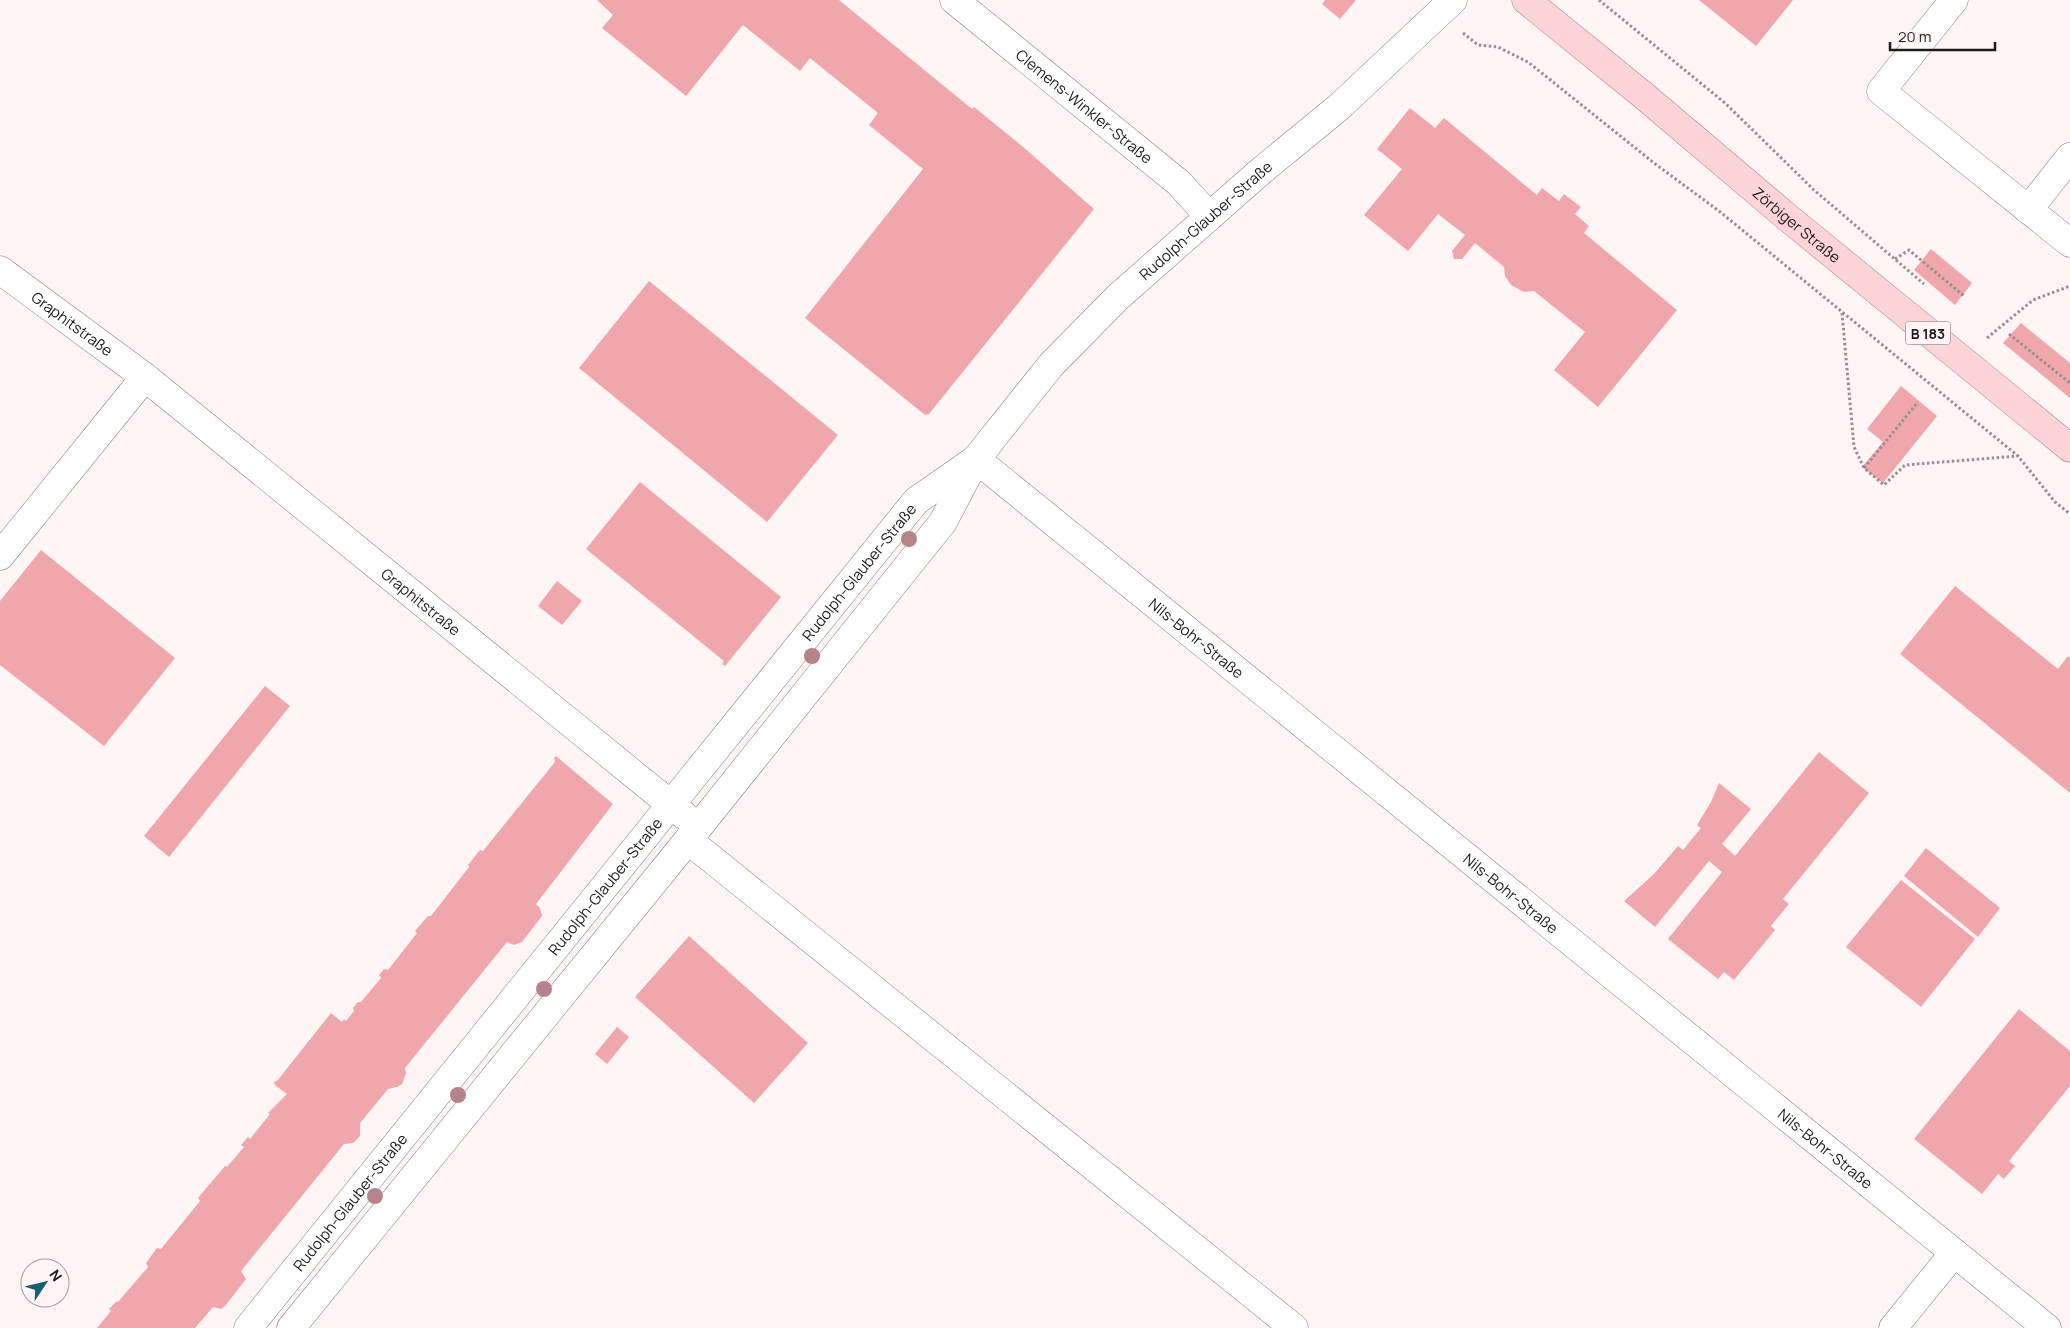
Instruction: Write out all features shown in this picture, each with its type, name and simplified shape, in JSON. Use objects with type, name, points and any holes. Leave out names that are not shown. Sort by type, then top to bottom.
[{"type":"main road","name":"Zörbiger Straße","points":[[1526,0],[2070,448]]},
{"type":"street","name":"Clemens-Winkler-Straße","points":[[954,0],[1179,184],[1209,216]]},
{"type":"street","points":[[1954,0],[1882,91],[2070,243]]},
{"type":"street","name":"Rudolph-Glauber-Straße","points":[[291,1328],[943,522],[976,459],[1051,365],[1118,297],[1261,171],[1339,107],[1447,6]]},
{"type":"street","points":[[2028,210],[2070,157]]},
{"type":"street","name":"Graphitstraße","points":[[0,270],[145,377],[670,804],[693,833],[1288,1326]]},
{"type":"street","points":[[0,556],[145,377]]},
{"type":"street","name":"Rudolph-Glauber-Straße","points":[[248,1328],[916,501],[976,459]]},
{"type":"street","name":"Nils-Bohr-Straße","points":[[976,459],[2047,1328]]},
{"type":"street","points":[[1893,1328],[1954,1253]]},
{"type":"path","points":[[1599,0],[1725,104],[1814,190],[1930,290]]},
{"type":"path","points":[[1447,6],[1478,45],[1498,47],[1528,62],[1654,163],[1719,211],[2018,456],[2055,502],[2070,514]]},
{"type":"path","points":[[1895,259],[1909,250],[1964,296]]},
{"type":"path","points":[[1967,364],[1987,338],[2033,300],[2070,286]]},
{"type":"path","points":[[1842,312],[1854,447],[1864,468],[1884,485],[1904,466],[2018,456]]},
{"type":"path","points":[[1980,332],[1995,344]]},
{"type":"path","points":[[2009,334],[2070,383]]},
{"type":"path","points":[[1864,468],[1918,402]]},
{"type":"building","points":[[597,0],[839,0],[972,109],[974,107],[1022,146],[1094,209],[929,414],[925,415],[805,318],[923,169],[869,125],[878,113],[810,58],[800,71],[743,25],[686,96],[602,28],[613,15]]},
{"type":"building","points":[[1325,0],[1356,0],[1340,19],[1322,4]]},
{"type":"building","points":[[1699,0],[1793,0],[1756,46]]},
{"type":"building","points":[[1410,108],[1435,128],[1444,118],[1537,195],[1542,188],[1559,201],[1564,194],[1581,207],[1575,214],[1589,226],[1584,233],[1677,310],[1598,407],[1554,370],[1585,332],[1534,291],[1524,292],[1511,285],[1505,276],[1504,267],[1475,243],[1462,259],[1454,259],[1452,251],[1465,235],[1438,214],[1408,251],[1364,215],[1402,169],[1377,149]]},
{"type":"building","points":[[1931,249],[1972,283],[1955,305],[1914,270]]},
{"type":"building","points":[[649,281],[838,435],[767,522],[579,368]]},
{"type":"building","points":[[2021,323],[2070,363],[2070,398],[2003,343]]},
{"type":"building","points":[[1901,386],[1937,416],[1883,483],[1862,467],[1883,442],[1867,429]]},
{"type":"building","points":[[640,482],[781,597],[725,666],[722,664],[724,661],[586,549]]},
{"type":"building","points":[[41,550],[175,658],[104,746],[0,665],[0,601]]},
{"type":"building","points":[[557,581],[582,601],[562,625],[538,606]]},
{"type":"building","points":[[1955,586],[2058,669],[2068,656],[2070,658],[2070,793],[1900,654]]},
{"type":"building","points":[[265,686],[290,706],[169,857],[144,836]]},
{"type":"building","points":[[1819,752],[1869,793],[1783,899],[1789,904],[1771,926],[1775,930],[1734,980],[1724,972],[1718,979],[1668,939],[1722,872],[1709,861],[1655,927],[1624,901],[1654,874],[1678,846],[1683,850],[1701,828],[1697,825],[1711,802],[1719,783],[1751,809],[1722,844],[1735,856]]},
{"type":"building","points":[[556,756],[613,804],[536,904],[540,908],[542,916],[522,942],[514,945],[507,942],[405,1068],[406,1073],[402,1084],[388,1089],[360,1123],[360,1136],[353,1143],[344,1144],[241,1271],[246,1279],[225,1306],[221,1309],[213,1307],[195,1328],[97,1328],[111,1311],[109,1309],[118,1302],[148,1267],[146,1263],[157,1248],[161,1249],[200,1201],[198,1198],[244,1147],[241,1145],[248,1137],[250,1139],[270,1114],[268,1113],[287,1094],[275,1085],[274,1082],[277,1081],[331,1013],[342,1022],[344,1019],[346,1021],[354,1011],[353,1008],[358,1002],[361,1002],[381,978],[379,975],[384,969],[388,970],[417,933],[415,931],[428,916],[431,916],[480,850],[483,851],[555,762],[554,758]]},
{"type":"building","points":[[1926,848],[2000,908],[1978,937],[1904,876]]},
{"type":"building","points":[[1901,880],[1975,939],[1921,1007],[1846,947]]},
{"type":"building","points":[[689,936],[808,1043],[754,1103],[635,997]]},
{"type":"building","points":[[2019,1009],[2070,1051],[2070,1086],[2009,1161],[2015,1166],[2004,1179],[1998,1174],[1982,1194],[1914,1139]]},
{"type":"building","points":[[617,1027],[629,1037],[607,1064],[595,1054]]}]
